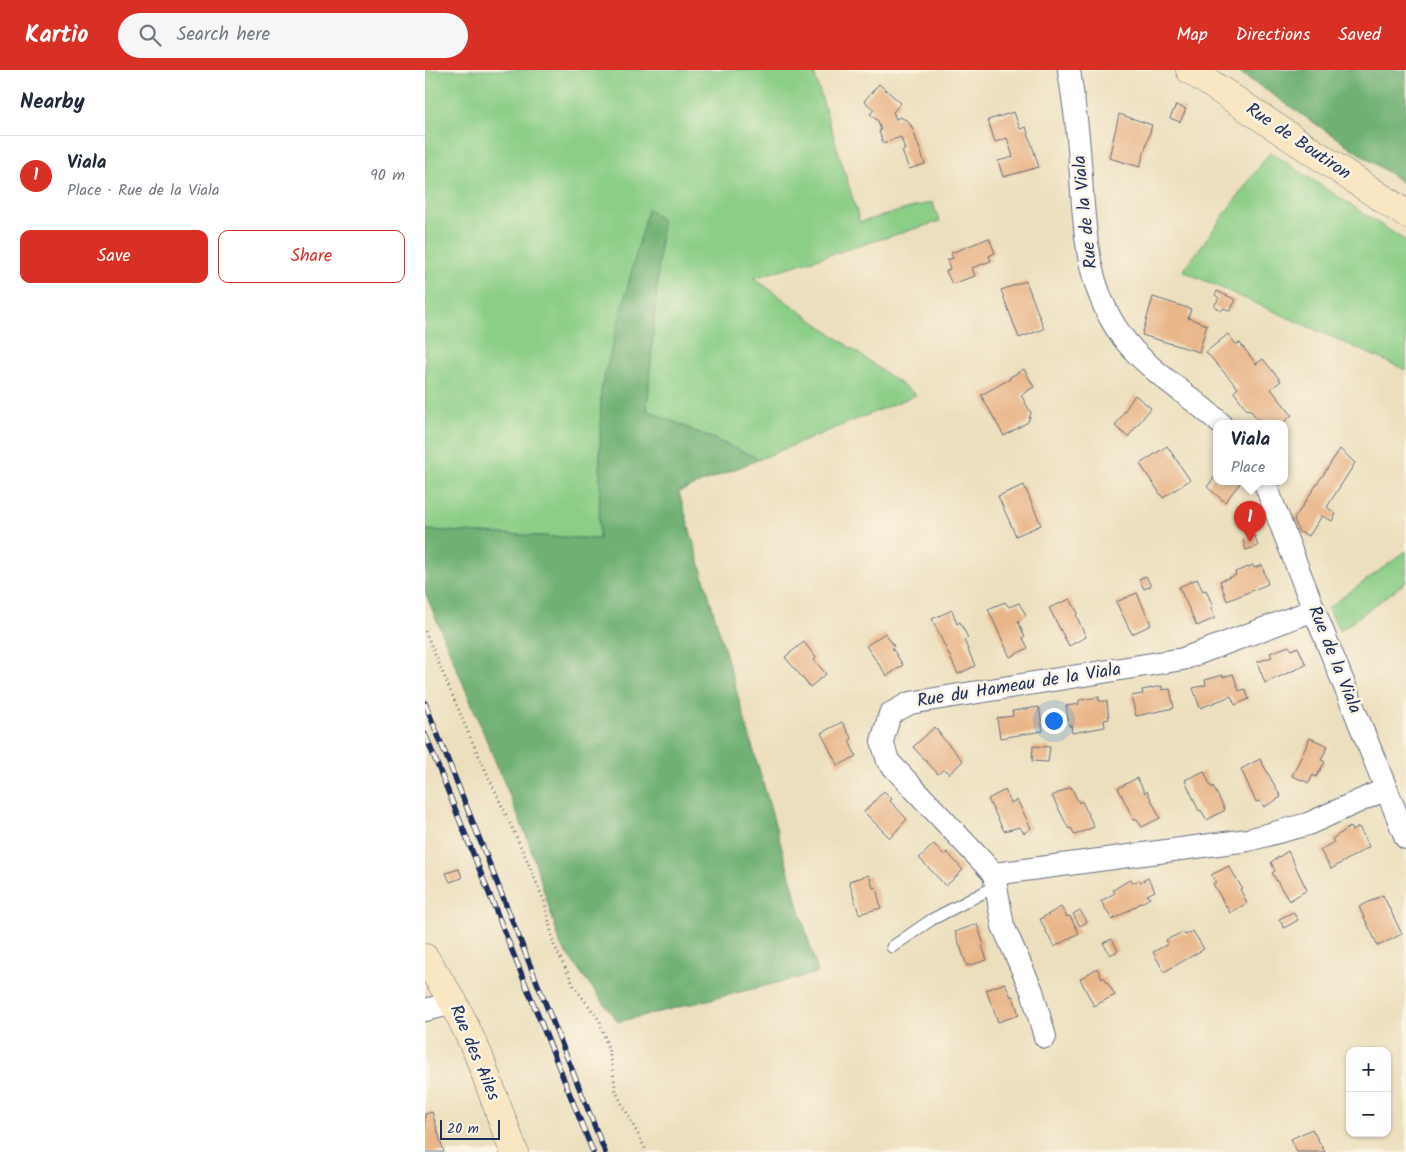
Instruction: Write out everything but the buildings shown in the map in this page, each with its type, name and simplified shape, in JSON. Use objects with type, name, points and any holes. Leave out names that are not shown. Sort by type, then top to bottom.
[{"type":"main road","name":"Rue de Boutiron","points":[[1190,70],[1406,214]]},
{"type":"main road","name":"Rue des Ailes","points":[[425,958],[454,1003],[478,1054],[514,1152]]},
{"type":"street","name":"Rue de la Viala","points":[[1069,70],[1078,137],[1085,238],[1092,275],[1106,311],[1121,336],[1139,356],[1216,420]]},
{"type":"street","name":"Rue de la Viala","points":[[1266,485],[1385,789],[1406,837]]},
{"type":"street","name":"Rue du Hameau de la Viala","points":[[995,880],[888,760],[882,741],[890,714],[910,703],[1183,659],[1314,610]]},
{"type":"street","points":[[1045,1037],[1032,991],[1003,926],[995,880],[1248,840],[1308,824],[1385,789]]},
{"type":"street","points":[[425,1010],[454,1003]]},
{"type":"lane","points":[[892,947],[995,880]]},
{"type":"path","points":[[425,631],[471,739],[545,903],[554,945],[574,986],[600,1021],[611,1059],[616,1092],[647,1152]]},
{"type":"green space","points":[[425,70],[824,70],[814,73],[860,222],[932,202],[940,221],[754,278],[916,395],[760,459],[647,410],[662,220],[601,389],[599,539],[425,530]]},
{"type":"green space","points":[[1236,70],[1406,70],[1406,185]]},
{"type":"green space","points":[[1270,152],[1406,241],[1406,370],[1183,271]]},
{"type":"green space","points":[[648,208],[662,220],[647,410],[760,459],[679,492],[818,973],[618,1022],[561,946],[528,840],[425,592],[425,530],[599,539],[601,389]]},
{"type":"green space","points":[[1406,551],[1406,582],[1340,631],[1328,608]]},
{"type":"railway","points":[[425,703],[605,1152]]},
{"type":"railway","points":[[425,734],[593,1152]]},
{"type":"place","name":"Viala","points":[[1250,542]]}]
